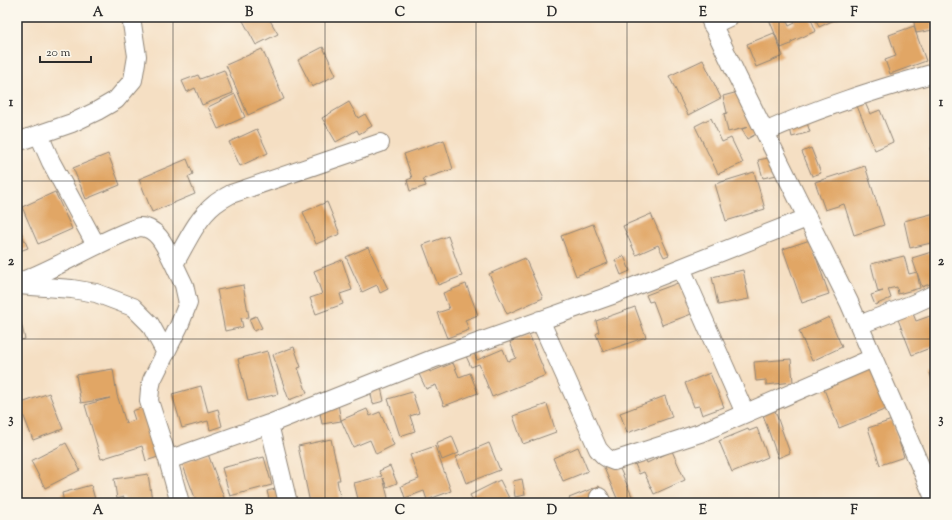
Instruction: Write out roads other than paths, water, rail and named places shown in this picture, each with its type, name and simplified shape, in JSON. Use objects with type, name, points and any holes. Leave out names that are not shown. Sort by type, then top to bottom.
[{"type":"street","points":[[17,142],[72,123],[116,100],[133,80],[137,56],[131,17]]},
{"type":"street","points":[[729,17],[711,21],[859,325],[934,496]]},
{"type":"street","points":[[766,132],[786,122],[935,73]]},
{"type":"street","points":[[39,135],[51,162],[96,245]]},
{"type":"street","points":[[174,264],[193,230],[204,216],[215,204],[231,194],[380,142]]},
{"type":"street","points":[[168,460],[269,424],[434,358],[615,294],[807,218]]},
{"type":"street","points":[[17,284],[39,275],[96,245],[123,233],[139,227],[145,227],[154,232],[165,247],[174,264],[184,286],[188,303],[179,326],[152,380],[150,389],[150,401],[180,503]]},
{"type":"street","points":[[681,268],[745,413]]},
{"type":"street","points":[[17,284],[72,289],[96,293],[133,306],[150,324],[166,353]]},
{"type":"street","points":[[859,325],[935,294]]},
{"type":"street","points":[[540,320],[598,449],[608,460],[614,461],[700,433],[873,358]]},
{"type":"street","points":[[269,424],[288,503]]}]
